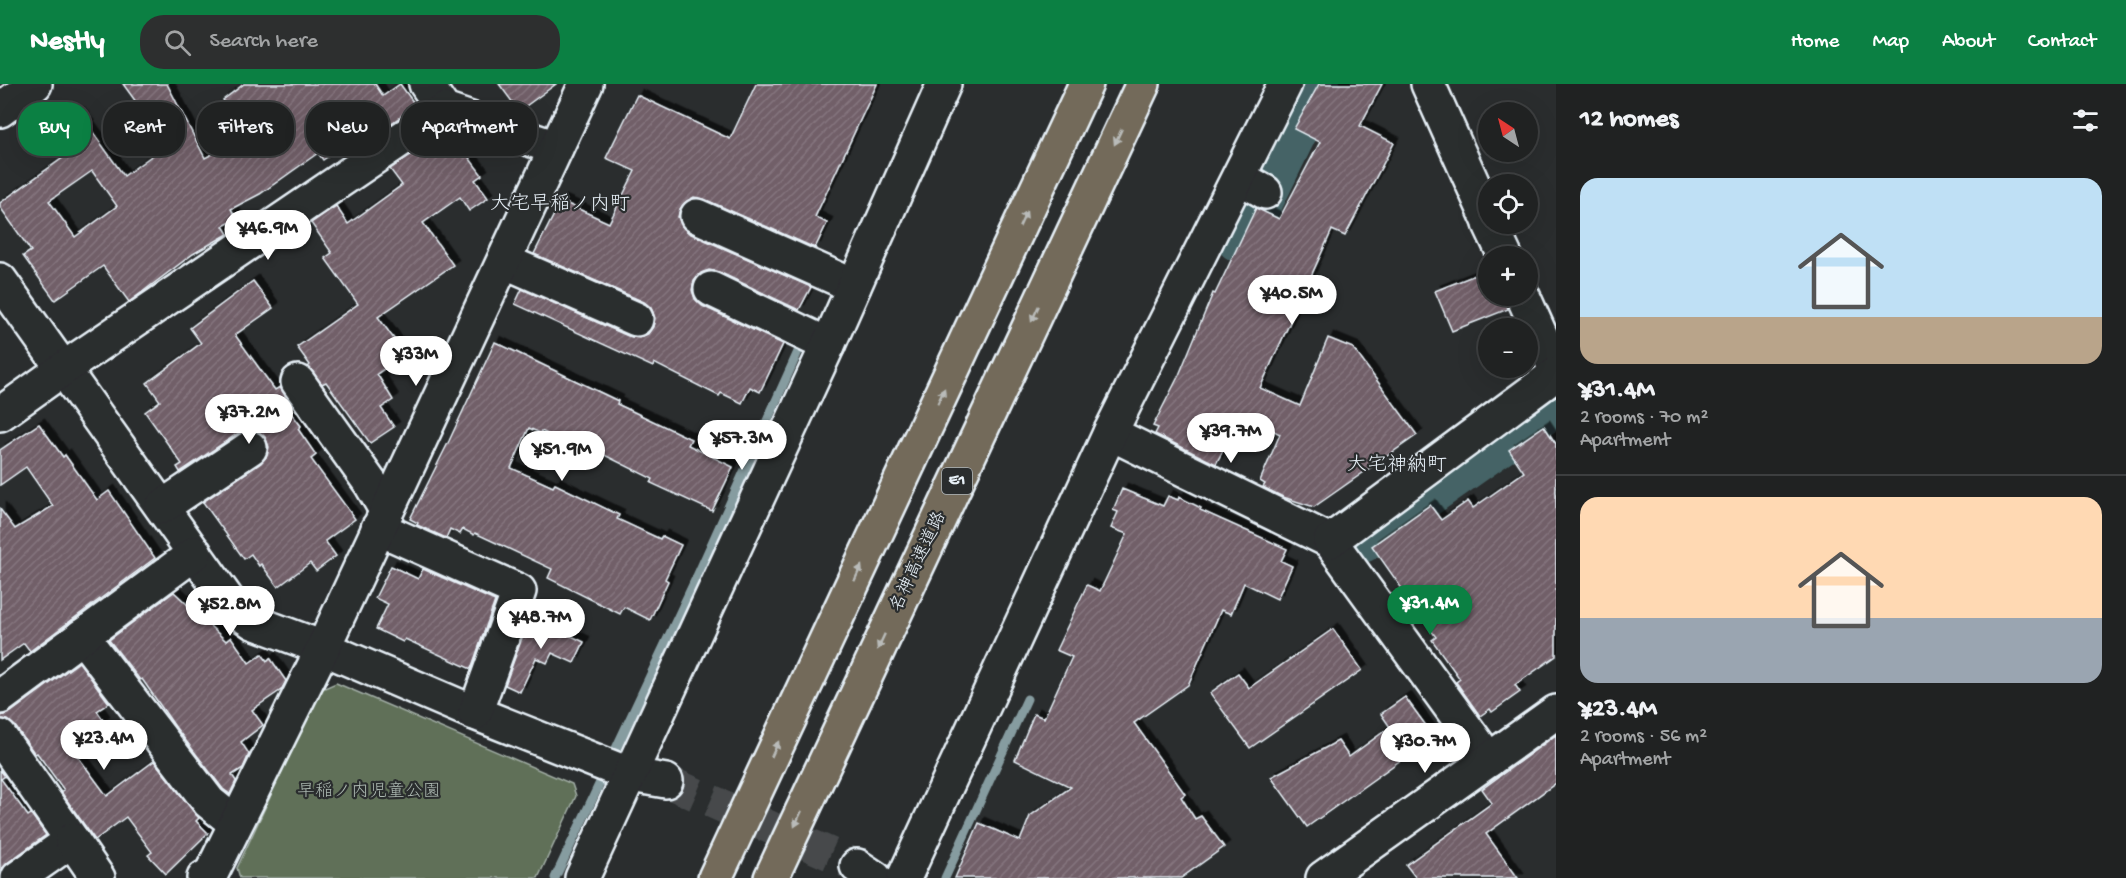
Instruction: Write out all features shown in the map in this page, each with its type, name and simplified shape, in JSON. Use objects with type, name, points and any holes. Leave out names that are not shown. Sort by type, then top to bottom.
[{"type":"highway","points":[[714,878],[1086,84]]},
{"type":"highway","name":"名神高速道路","points":[[771,878],[1143,84]]},
{"type":"street","points":[[0,110],[35,84]]},
{"type":"street","points":[[426,84],[438,102]]},
{"type":"street","points":[[211,877],[235,823],[323,648],[586,84]]},
{"type":"street","points":[[582,878],[828,345],[944,84]]},
{"type":"street","points":[[904,878],[1110,433],[1254,185],[1285,84]]},
{"type":"street","points":[[1428,84],[1478,196]]},
{"type":"street","points":[[0,414],[401,139]]},
{"type":"street","points":[[537,142],[556,148]]},
{"type":"street","points":[[697,216],[854,286]]},
{"type":"street","points":[[504,261],[636,319]]},
{"type":"street","points":[[0,280],[234,609],[253,622],[323,648],[631,775],[666,781]]},
{"type":"street","points":[[711,289],[828,345]]},
{"type":"street","points":[[1330,541],[1556,372],[1527,306]]},
{"type":"street","points":[[298,382],[371,484],[382,519],[519,591],[475,712]]},
{"type":"street","points":[[1110,433],[1330,541],[1489,760]]},
{"type":"street","points":[[162,507],[250,448]]},
{"type":"street","points":[[0,697],[195,553]]},
{"type":"street","points":[[82,636],[209,802],[235,823]]},
{"type":"street","points":[[1323,878],[1556,712]]},
{"type":"street","points":[[0,737],[98,878]]},
{"type":"street","points":[[18,878],[72,840]]},
{"type":"green space","name":"早稲ノ内児童公園","points":[[336,683],[572,784],[576,796],[538,878],[240,878],[237,868],[320,690]]},
{"type":"building","points":[[123,84],[167,84],[176,102],[136,102]]},
{"type":"building","points":[[244,84],[375,84],[383,96],[400,84],[413,102],[401,102],[401,116],[389,125],[389,102],[306,102],[306,156],[314,156],[260,194],[231,209],[237,219],[223,226],[228,234],[193,254],[129,302],[103,266],[55,300],[23,256],[31,251],[0,207],[0,203],[63,156],[91,156],[91,130],[103,147],[103,156],[110,156],[124,176],[151,156],[185,156],[185,119],[197,142],[197,156],[205,158],[209,156],[294,156],[294,102],[224,102],[223,100]],"holes":[[[92,171],[117,206],[75,237],[49,201]]]},
{"type":"building","points":[[499,84],[556,84],[531,102],[512,102]]},
{"type":"building","points":[[756,84],[877,84],[815,217],[827,223],[815,248],[704,199],[694,197],[680,209],[678,217],[682,226],[689,233],[811,287],[799,310],[719,272],[709,270],[701,273],[694,281],[692,290],[695,299],[702,306],[783,344],[760,392],[750,387],[742,403],[721,393],[719,396],[654,363],[653,367],[515,304],[522,289],[628,336],[639,338],[648,334],[655,318],[651,308],[644,302],[534,254],[561,201],[609,223],[635,171],[606,158],[637,95],[730,139]]},
{"type":"building","points":[[1319,84],[1382,84],[1360,126],[1394,143],[1345,236],[1332,230],[1260,388],[1300,406],[1328,338],[1353,348],[1417,435],[1314,507],[1283,497],[1263,487],[1265,484],[1260,481],[1280,434],[1241,414],[1216,464],[1155,434],[1158,428],[1153,426],[1179,375],[1213,293],[1215,294],[1256,208],[1279,219],[1320,142],[1294,129]]},
{"type":"building","points":[[409,156],[468,156],[482,175],[475,180],[488,198],[469,211],[460,197],[423,223],[453,265],[378,317],[405,354],[377,374],[393,400],[381,408],[394,427],[370,443],[326,382],[322,384],[308,367],[310,365],[297,347],[358,304],[325,258],[332,253],[311,223],[336,206],[348,224],[402,185],[390,169]]},
{"type":"building","points":[[1478,274],[1478,306],[1507,306],[1508,309],[1485,318],[1478,318],[1478,321],[1452,331],[1435,291]]},
{"type":"building","points":[[253,281],[273,308],[235,335],[275,390],[280,387],[292,406],[288,409],[301,426],[298,429],[316,455],[311,459],[355,519],[325,541],[336,556],[316,571],[310,563],[278,587],[251,554],[244,559],[203,502],[261,463],[267,456],[269,447],[265,437],[258,431],[248,429],[240,432],[180,472],[177,467],[182,464],[145,412],[160,401],[147,383],[201,343],[190,328]]},
{"type":"building","points":[[495,342],[691,439],[688,445],[733,467],[712,511],[651,483],[653,479],[566,436],[563,441],[529,428],[511,468],[553,487],[555,484],[619,515],[617,519],[660,539],[662,536],[681,545],[650,620],[624,607],[620,614],[548,578],[552,569],[475,533],[474,535],[463,529],[460,534],[450,529],[446,538],[417,525],[418,523],[410,519]]},
{"type":"building","points":[[39,424],[63,457],[65,455],[97,500],[109,491],[155,558],[30,651],[24,643],[0,660],[0,509],[15,529],[53,506],[26,467],[0,485],[0,450]]},
{"type":"building","points":[[1544,426],[1556,444],[1556,656],[1515,685],[1520,692],[1492,712],[1490,709],[1480,716],[1456,682],[1460,679],[1432,640],[1436,637],[1372,546],[1430,505],[1441,520],[1468,501],[1473,508],[1524,472],[1509,450]]},
{"type":"building","points":[[1122,489],[1163,506],[1168,496],[1178,500],[1179,497],[1201,508],[1200,510],[1287,549],[1281,561],[1292,566],[1277,599],[1244,583],[1231,614],[1221,610],[1188,685],[1134,723],[1185,794],[1181,797],[1195,819],[1201,816],[1224,847],[1181,878],[955,878],[979,823],[1020,841],[1030,816],[1071,787],[1015,760],[1034,714],[1044,718],[1072,657],[1056,650],[1087,585],[1100,591],[1127,534],[1111,528],[1118,512],[1113,510]]},
{"type":"building","points":[[391,566],[418,579],[423,569],[495,601],[471,669],[405,639],[403,642],[376,629],[388,604],[375,598]]},
{"type":"building","points":[[174,592],[226,641],[231,637],[249,663],[262,654],[267,661],[270,658],[286,681],[281,690],[252,710],[263,725],[241,742],[249,754],[243,768],[232,775],[236,781],[230,794],[223,789],[142,679],[140,680],[109,640]]},
{"type":"building","points":[[530,616],[584,642],[574,663],[552,653],[547,663],[536,658],[520,692],[505,685]]},
{"type":"building","points":[[1333,629],[1362,670],[1250,748],[1210,693],[1238,673],[1249,688]]},
{"type":"building","points":[[79,662],[109,703],[97,711],[104,721],[70,746],[107,796],[154,761],[199,818],[196,821],[208,833],[166,874],[148,855],[152,852],[126,817],[95,840],[61,792],[64,790],[37,753],[35,754],[15,726],[8,720],[0,719],[1,716],[11,712]]},
{"type":"building","points":[[1405,697],[1438,742],[1412,761],[1408,755],[1307,827],[1271,777],[1338,741],[1349,757],[1390,727],[1381,714]]},
{"type":"building","points":[[1556,735],[1556,783],[1486,834],[1518,878],[1416,878],[1406,865],[1492,803],[1482,789]]},
{"type":"building","points":[[0,770],[5,776],[1,779],[28,816],[31,814],[46,835],[7,863],[0,875]]},
{"type":"waterway","points":[[1240,236],[1314,84]]},
{"type":"waterway","points":[[555,878],[698,574],[801,345]]},
{"type":"waterway","points":[[1361,537],[1556,399]]},
{"type":"waterway","points":[[945,878],[1027,699]]},
{"type":"tunnel","points":[[666,781],[857,866]]},
{"type":"district","name":"大宅早稲ノ内町","points":[[560,205]]},
{"type":"district","name":"大宅神納町","points":[[1397,466]]}]
